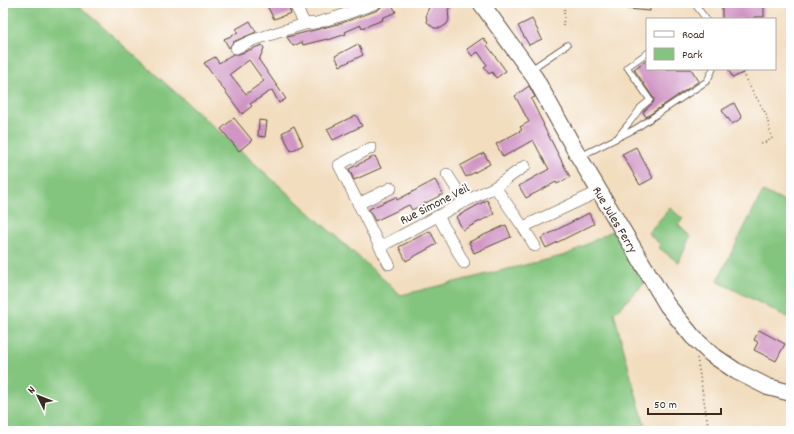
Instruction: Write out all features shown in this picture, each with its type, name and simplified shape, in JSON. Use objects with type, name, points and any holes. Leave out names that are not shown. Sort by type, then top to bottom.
[{"type":"main road","name":"Rue Jules Ferry","points":[[481,3],[535,78],[579,157],[667,305],[693,337],[711,354],[736,371],[768,387],[791,393]]},
{"type":"street","points":[[294,3],[305,24]]},
{"type":"street","points":[[236,48],[253,40],[305,24],[316,23],[340,16],[376,3]]},
{"type":"street","points":[[371,148],[339,165],[389,264]]},
{"type":"street","name":"Rue Simone Veil","points":[[380,246],[495,187],[525,166]]},
{"type":"street","points":[[447,174],[465,202]]},
{"type":"street","points":[[495,187],[535,246]]},
{"type":"street","points":[[358,204],[391,188]]},
{"type":"street","points":[[523,227],[600,191]]},
{"type":"street","points":[[438,216],[464,263]]},
{"type":"lane","points":[[694,3],[705,18]]},
{"type":"lane","points":[[530,70],[567,44]]},
{"type":"lane","points":[[616,139],[628,123],[639,112],[640,108],[650,100],[627,67],[646,54]]},
{"type":"lane","points":[[579,157],[635,129],[707,81],[712,70]]},
{"type":"path","points":[[563,26],[565,3]]},
{"type":"path","points":[[742,74],[766,114],[772,139],[759,145]]},
{"type":"path","points":[[693,337],[709,431]]},
{"type":"green space","points":[[3,3],[76,3],[401,295],[566,255],[612,231],[645,283],[614,313],[647,431],[3,431]]},
{"type":"green space","points":[[763,191],[791,205],[791,319],[717,281]]},
{"type":"green space","points":[[670,208],[683,219],[678,225],[690,236],[679,263],[658,247],[660,244],[648,233]]},
{"type":"building","points":[[287,3],[291,13],[274,19],[266,4]]},
{"type":"building","points":[[391,3],[396,12],[382,18],[383,20],[362,28],[361,25],[345,32],[346,34],[328,40],[303,45],[302,42],[293,46],[287,37],[342,23],[378,10],[382,6]]},
{"type":"building","points":[[431,3],[456,3],[448,9],[449,20],[447,24],[441,28],[434,28],[427,22],[426,14]]},
{"type":"building","points":[[628,3],[650,3],[650,11],[628,9]]},
{"type":"building","points":[[722,3],[764,3],[764,17],[722,18]]},
{"type":"building","points":[[532,19],[542,39],[529,45],[518,26]]},
{"type":"building","points":[[250,21],[256,32],[233,42],[229,48],[224,39],[238,33],[236,29]]},
{"type":"building","points":[[483,38],[506,71],[496,78],[492,72],[489,74],[484,67],[487,65],[478,52],[472,56],[467,49]]},
{"type":"building","points":[[358,44],[363,55],[340,66],[335,56]]},
{"type":"building","points":[[262,45],[264,48],[259,60],[286,99],[279,103],[272,90],[250,104],[252,106],[242,114],[204,63],[215,57],[219,63],[233,54],[239,54]],"holes":[[[249,60],[264,81],[246,94],[230,74]]]},
{"type":"building","points":[[646,61],[646,70],[692,70],[699,81],[646,117],[643,112],[653,103],[654,99],[634,69]]},
{"type":"building","points":[[729,70],[748,70],[733,78]]},
{"type":"building","points":[[529,86],[535,97],[531,99],[570,177],[557,184],[556,182],[526,198],[519,186],[549,169],[533,140],[503,157],[496,144],[522,130],[520,127],[529,122],[515,96]]},
{"type":"building","points":[[734,103],[742,118],[732,124],[722,110]]},
{"type":"building","points":[[356,115],[362,126],[333,140],[327,129]]},
{"type":"building","points":[[234,118],[252,140],[239,151],[221,129]]},
{"type":"building","points":[[259,120],[267,121],[265,137],[258,136]]},
{"type":"building","points":[[294,126],[303,145],[291,151],[282,133]]},
{"type":"building","points":[[636,147],[653,178],[640,185],[622,154]]},
{"type":"building","points":[[484,153],[490,164],[466,177],[460,166]]},
{"type":"building","points":[[375,156],[381,168],[354,180],[349,169]]},
{"type":"building","points":[[435,180],[443,194],[412,210],[409,205],[375,221],[369,209],[396,197],[397,200]]},
{"type":"building","points":[[487,200],[494,214],[463,230],[456,217]]},
{"type":"building","points":[[589,213],[594,224],[546,248],[541,238]]},
{"type":"building","points":[[506,225],[511,237],[474,253],[469,242]]},
{"type":"building","points":[[430,231],[437,244],[406,261],[399,247]]},
{"type":"building","points":[[759,330],[785,344],[776,361],[754,350],[758,342],[754,340]]}]
